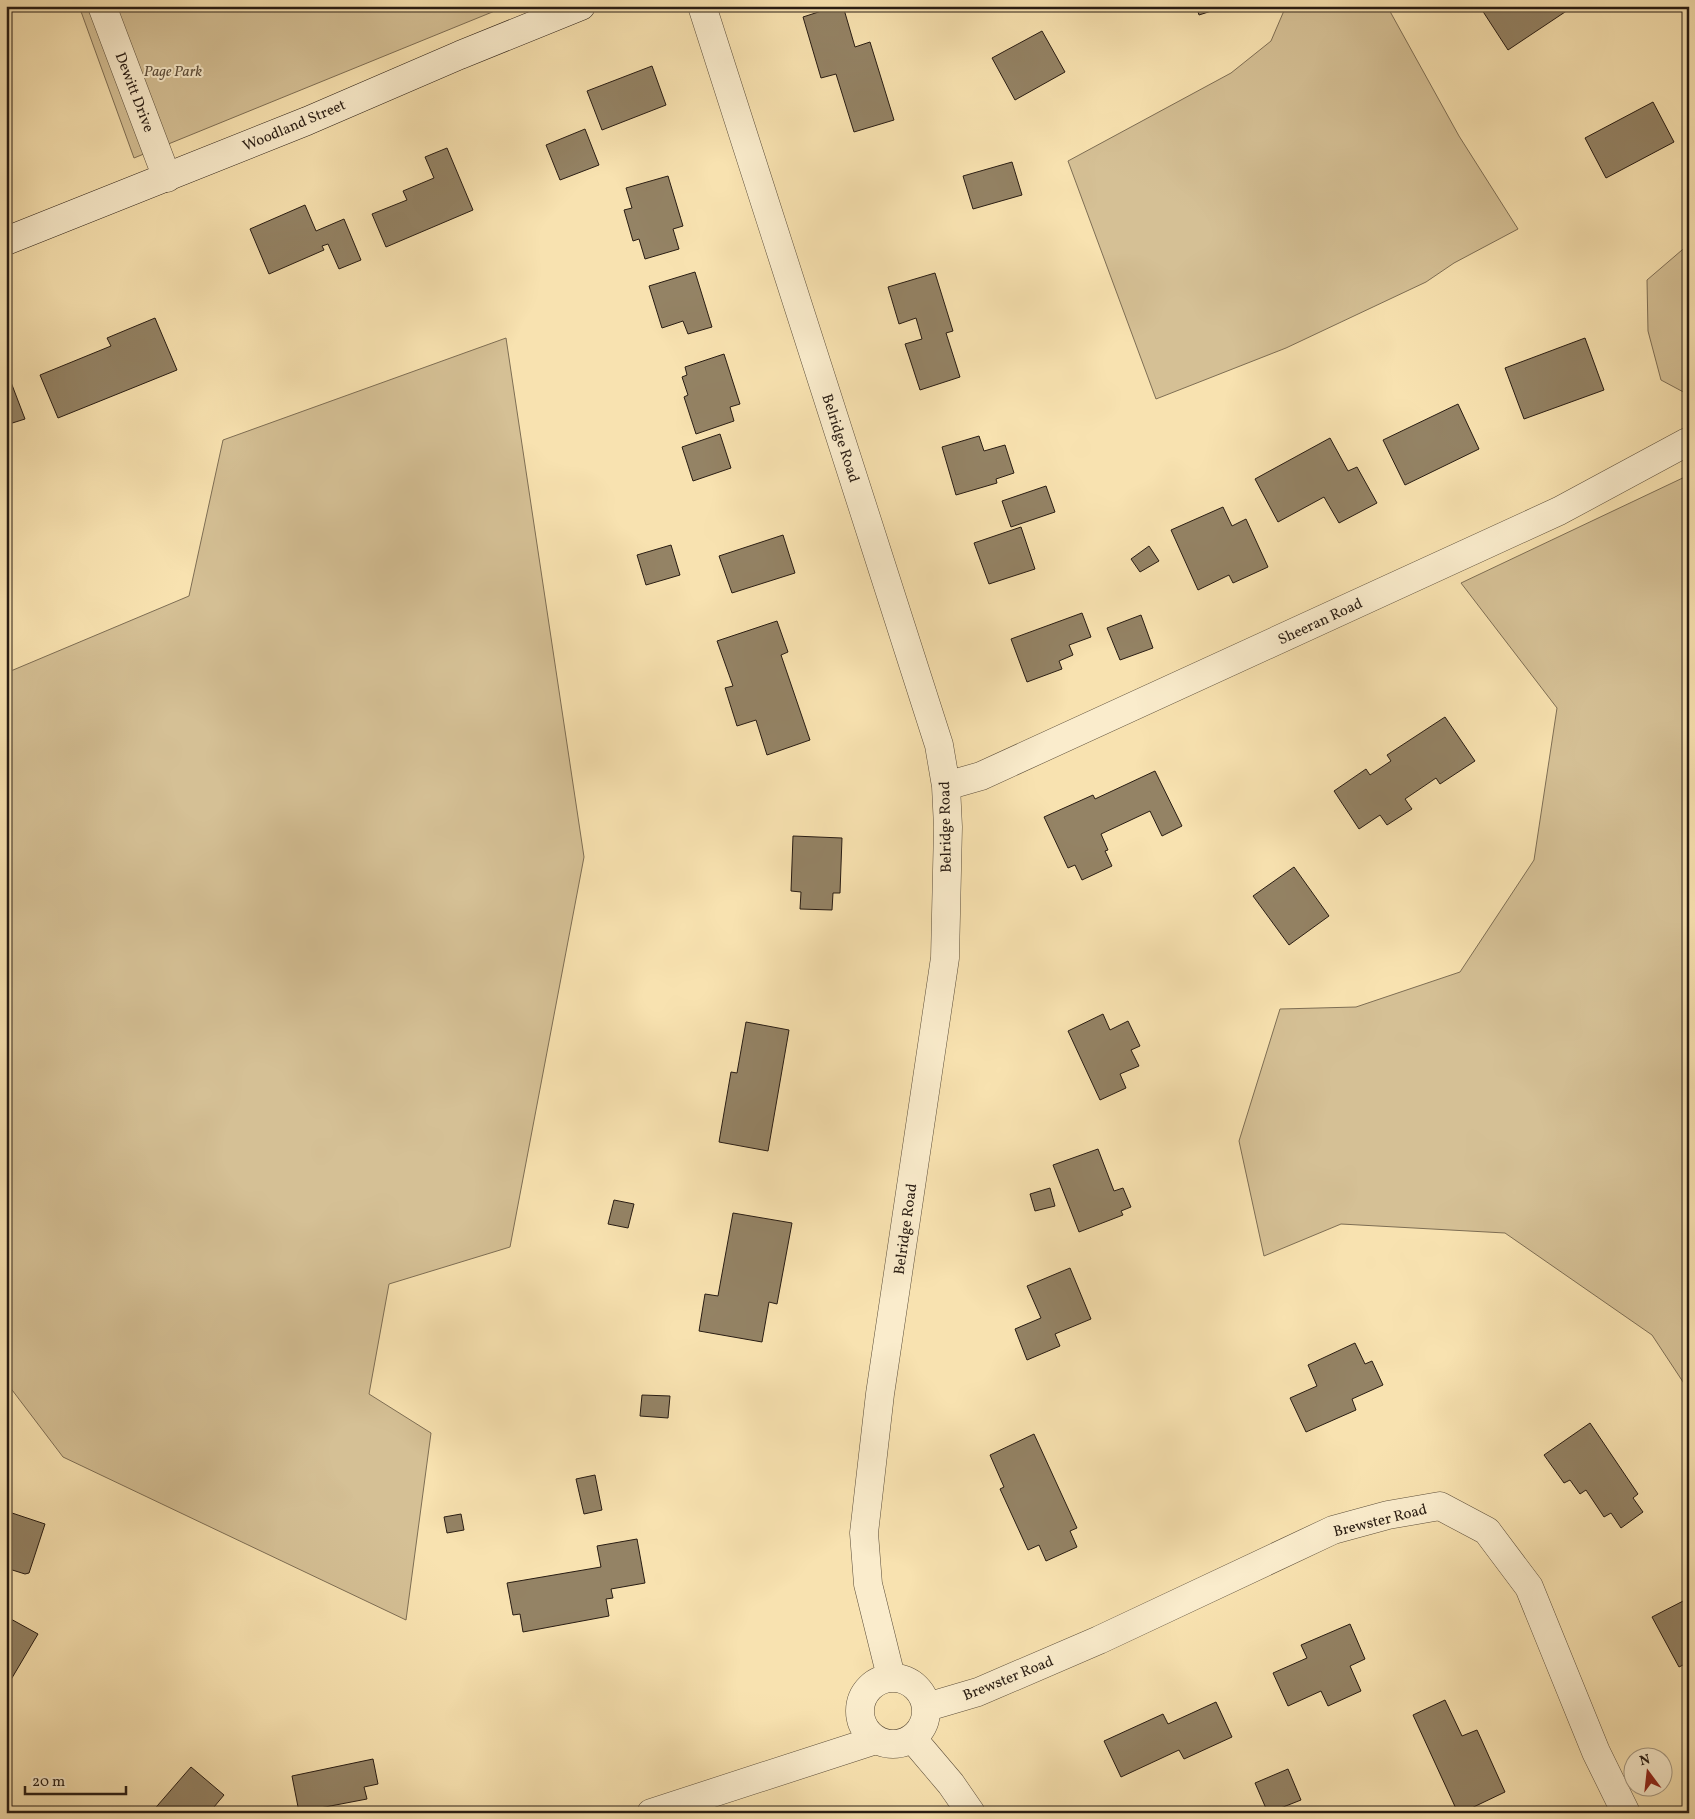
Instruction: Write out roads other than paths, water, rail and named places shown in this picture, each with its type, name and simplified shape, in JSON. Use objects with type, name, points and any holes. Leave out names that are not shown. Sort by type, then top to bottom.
[{"type":"street","name":"Dewitt Drive","points":[[102,6],[167,178]]},
{"type":"street","name":"Woodland Street","points":[[6,240],[167,178],[581,6]]},
{"type":"street","name":"Belridge Road","points":[[702,6],[940,745],[946,786],[948,827],[945,958],[880,1394],[864,1533],[868,1584],[891,1677]]},
{"type":"street","name":"Sheeran Road","points":[[946,786],[981,776],[1559,511],[1687,442]]},
{"type":"street","name":"Brewster Road","points":[[926,1707],[978,1692],[1099,1640],[1334,1530],[1388,1515],[1440,1506],[1487,1531],[1530,1587],[1596,1752],[1626,1813]]},
{"type":"street","points":[[651,1813],[876,1740],[894,1744],[912,1738],[925,1722],[926,1707],[921,1693],[910,1682],[901,1678],[891,1677],[882,1679],[866,1690],[860,1708],[860,1717],[863,1726],[876,1740]]},
{"type":"street","points":[[912,1738],[952,1784],[971,1813]]},
{"type":"park label","name":"Page Park","points":[[173,71]]}]
